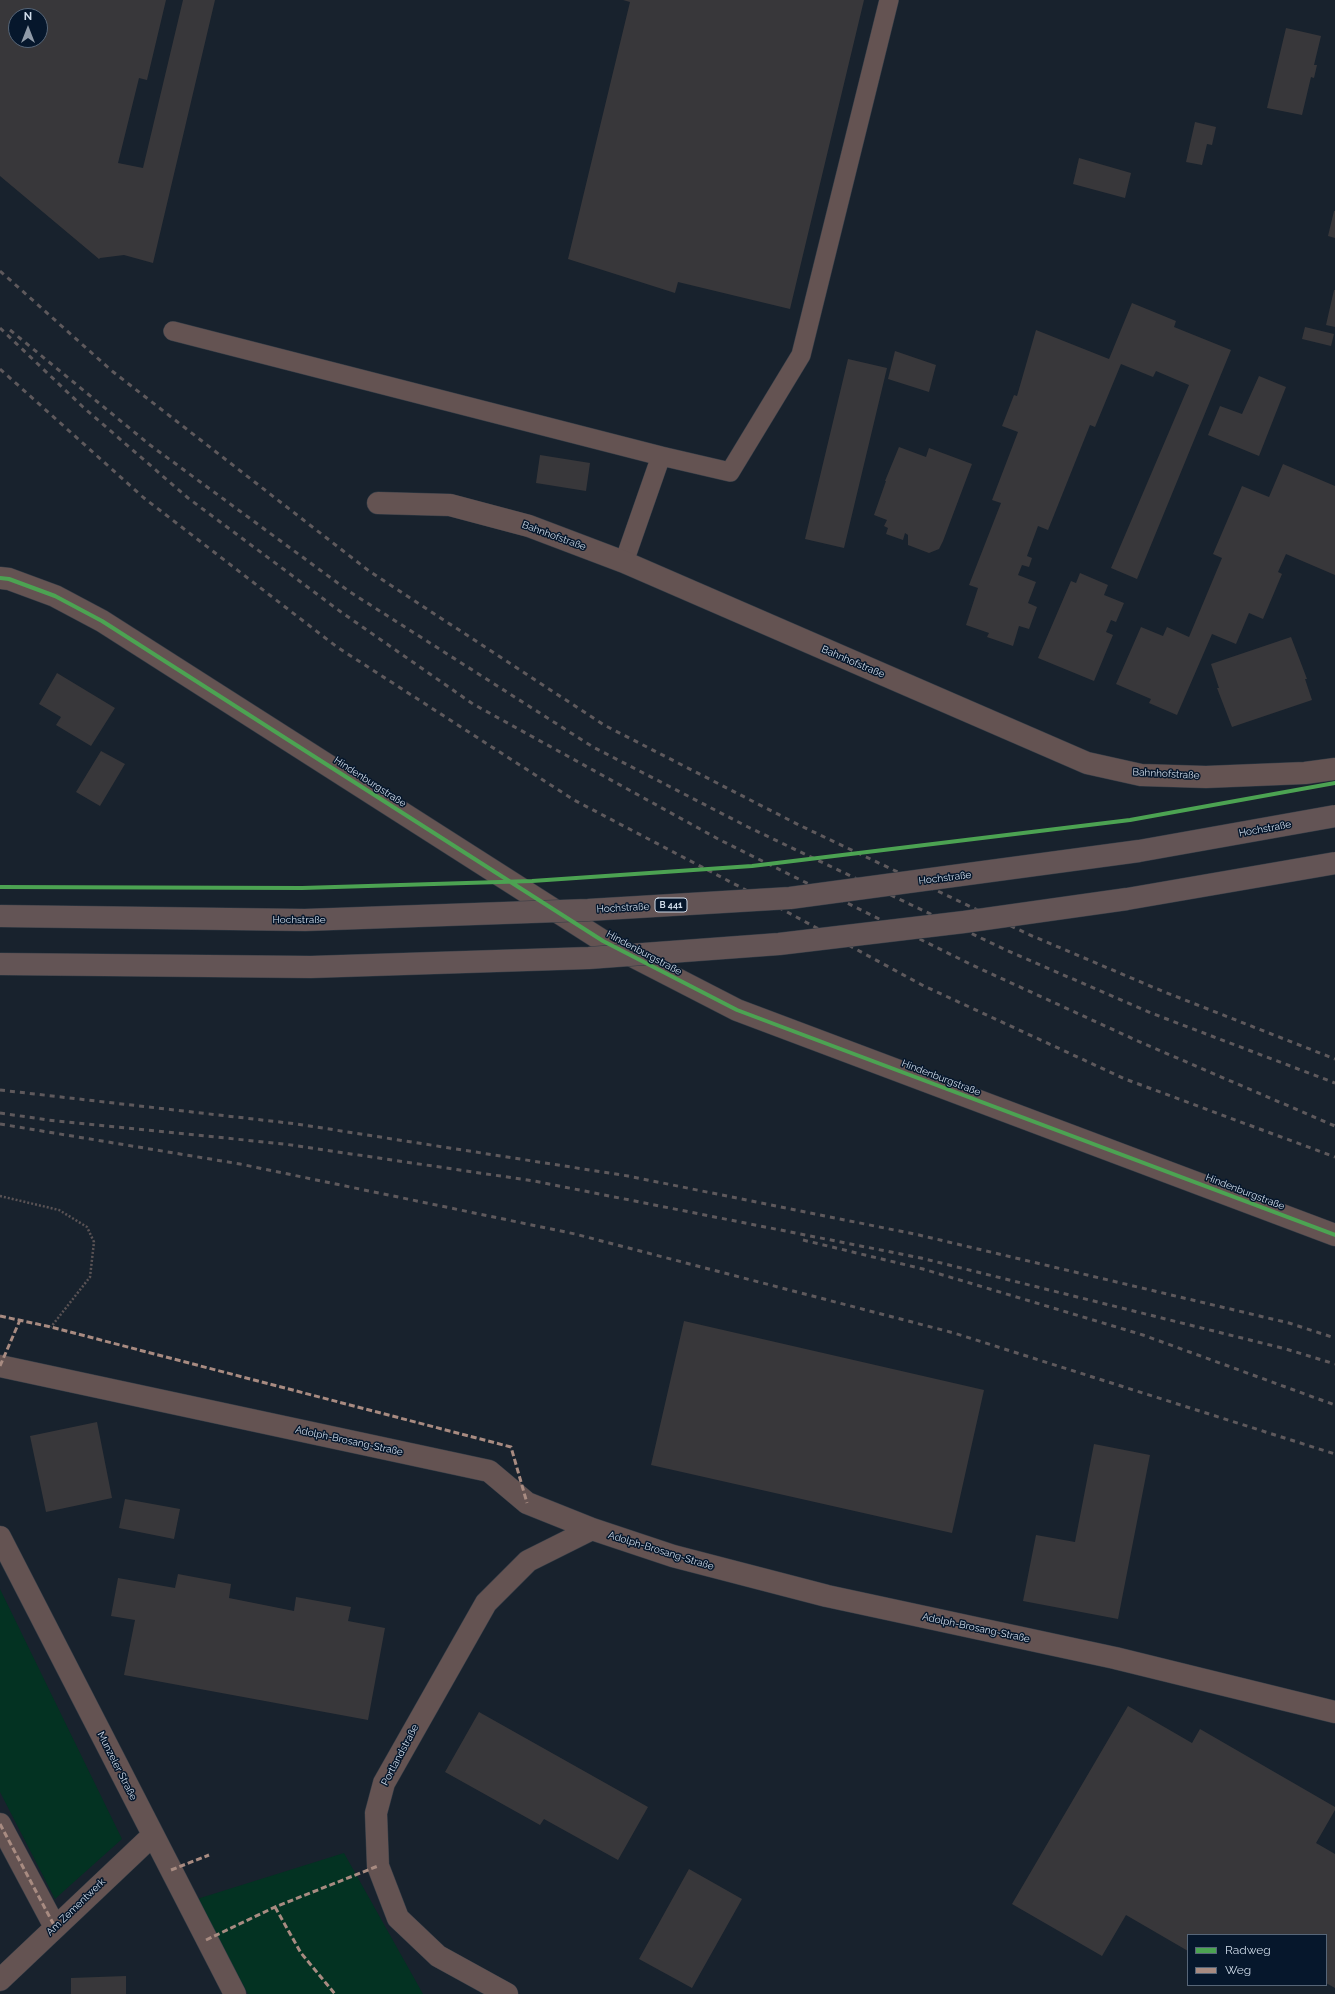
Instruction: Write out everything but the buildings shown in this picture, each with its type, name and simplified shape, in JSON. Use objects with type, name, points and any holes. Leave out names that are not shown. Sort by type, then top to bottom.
[{"type":"main road","name":"Hochstraße","points":[[0,916],[305,920],[588,910],[790,898],[1139,851],[1335,816]]},
{"type":"main road","points":[[0,964],[311,967],[589,958],[700,950],[779,944],[1127,899],[1335,863]]},
{"type":"street","name":"Bahnhofstraße","points":[[378,503],[450,505],[529,526],[624,562],[1087,763],[1141,775],[1184,776],[1305,773],[1335,769]]},
{"type":"street","name":"Hindenburgstraße","points":[[0,578],[9,579],[56,596],[102,621],[603,941],[737,1010],[1335,1235]]},
{"type":"street","name":"Adolph-Brosang-Straße","points":[[0,1366],[489,1471],[527,1503],[592,1530],[673,1556],[827,1596],[1116,1658],[1335,1712]]},
{"type":"street","name":"Portlandstraße","points":[[507,1994],[438,1956],[398,1918],[378,1866],[376,1813],[384,1783],[486,1603],[528,1561],[592,1530]]},
{"type":"street","name":"Munzeler Straße","points":[[0,1537],[235,1994]]},
{"type":"street","points":[[0,1824],[56,1927]]},
{"type":"street","name":"Am Zementwerk","points":[[0,1980],[152,1835]]},
{"type":"lane","points":[[173,331],[661,456],[730,472],[801,355],[889,0]]},
{"type":"lane","points":[[624,562],[661,456]]},
{"type":"path","points":[[0,1196],[59,1210],[87,1227],[94,1242],[90,1277],[51,1327]]},
{"type":"green space","points":[[0,1589],[122,1839],[55,1899],[0,1792]]},
{"type":"green space","points":[[344,1853],[423,1994],[248,1994],[197,1899]]},
{"type":"railway","points":[[0,271],[112,371],[369,571],[604,725],[799,825],[1030,935],[1162,991],[1335,1059]]},
{"type":"railway","points":[[0,328],[83,407],[188,498],[341,612],[473,704],[720,840],[972,965],[1140,1042],[1335,1126]]},
{"type":"railway","points":[[10,330],[150,445],[350,592],[593,747],[748,827],[1006,950],[1151,1013],[1335,1083]]},
{"type":"railway","points":[[0,369],[144,498],[337,647],[574,800],[763,899],[924,986],[1125,1079],[1335,1157]]},
{"type":"railway","points":[[0,1090],[297,1124],[628,1176],[919,1235],[1289,1323],[1335,1338]]},
{"type":"railway","points":[[0,1113],[48,1120],[284,1144],[534,1181],[921,1258],[1286,1349],[1335,1364]]},
{"type":"railway","points":[[0,1124],[240,1164],[575,1234],[954,1333],[1335,1454]]},
{"type":"railway","points":[[803,1240],[923,1269],[1143,1335],[1335,1405]]},
{"type":"marked path","points":[[0,1316],[51,1327],[511,1447],[527,1503]]},
{"type":"marked path","points":[[0,1366],[20,1320]]},
{"type":"marked path","points":[[0,1824],[55,1927]]},
{"type":"marked path","points":[[171,1870],[209,1855]]},
{"type":"marked path","points":[[206,1940],[275,1907],[378,1866]]},
{"type":"marked path","points":[[275,1907],[301,1953],[335,1994]]},
{"type":"cycle path","points":[[0,578],[9,579],[55,596],[102,621],[603,941],[737,1010],[1335,1235]]},
{"type":"cycle path","points":[[0,887],[302,888],[532,881],[752,866],[1130,820],[1335,783]]}]
